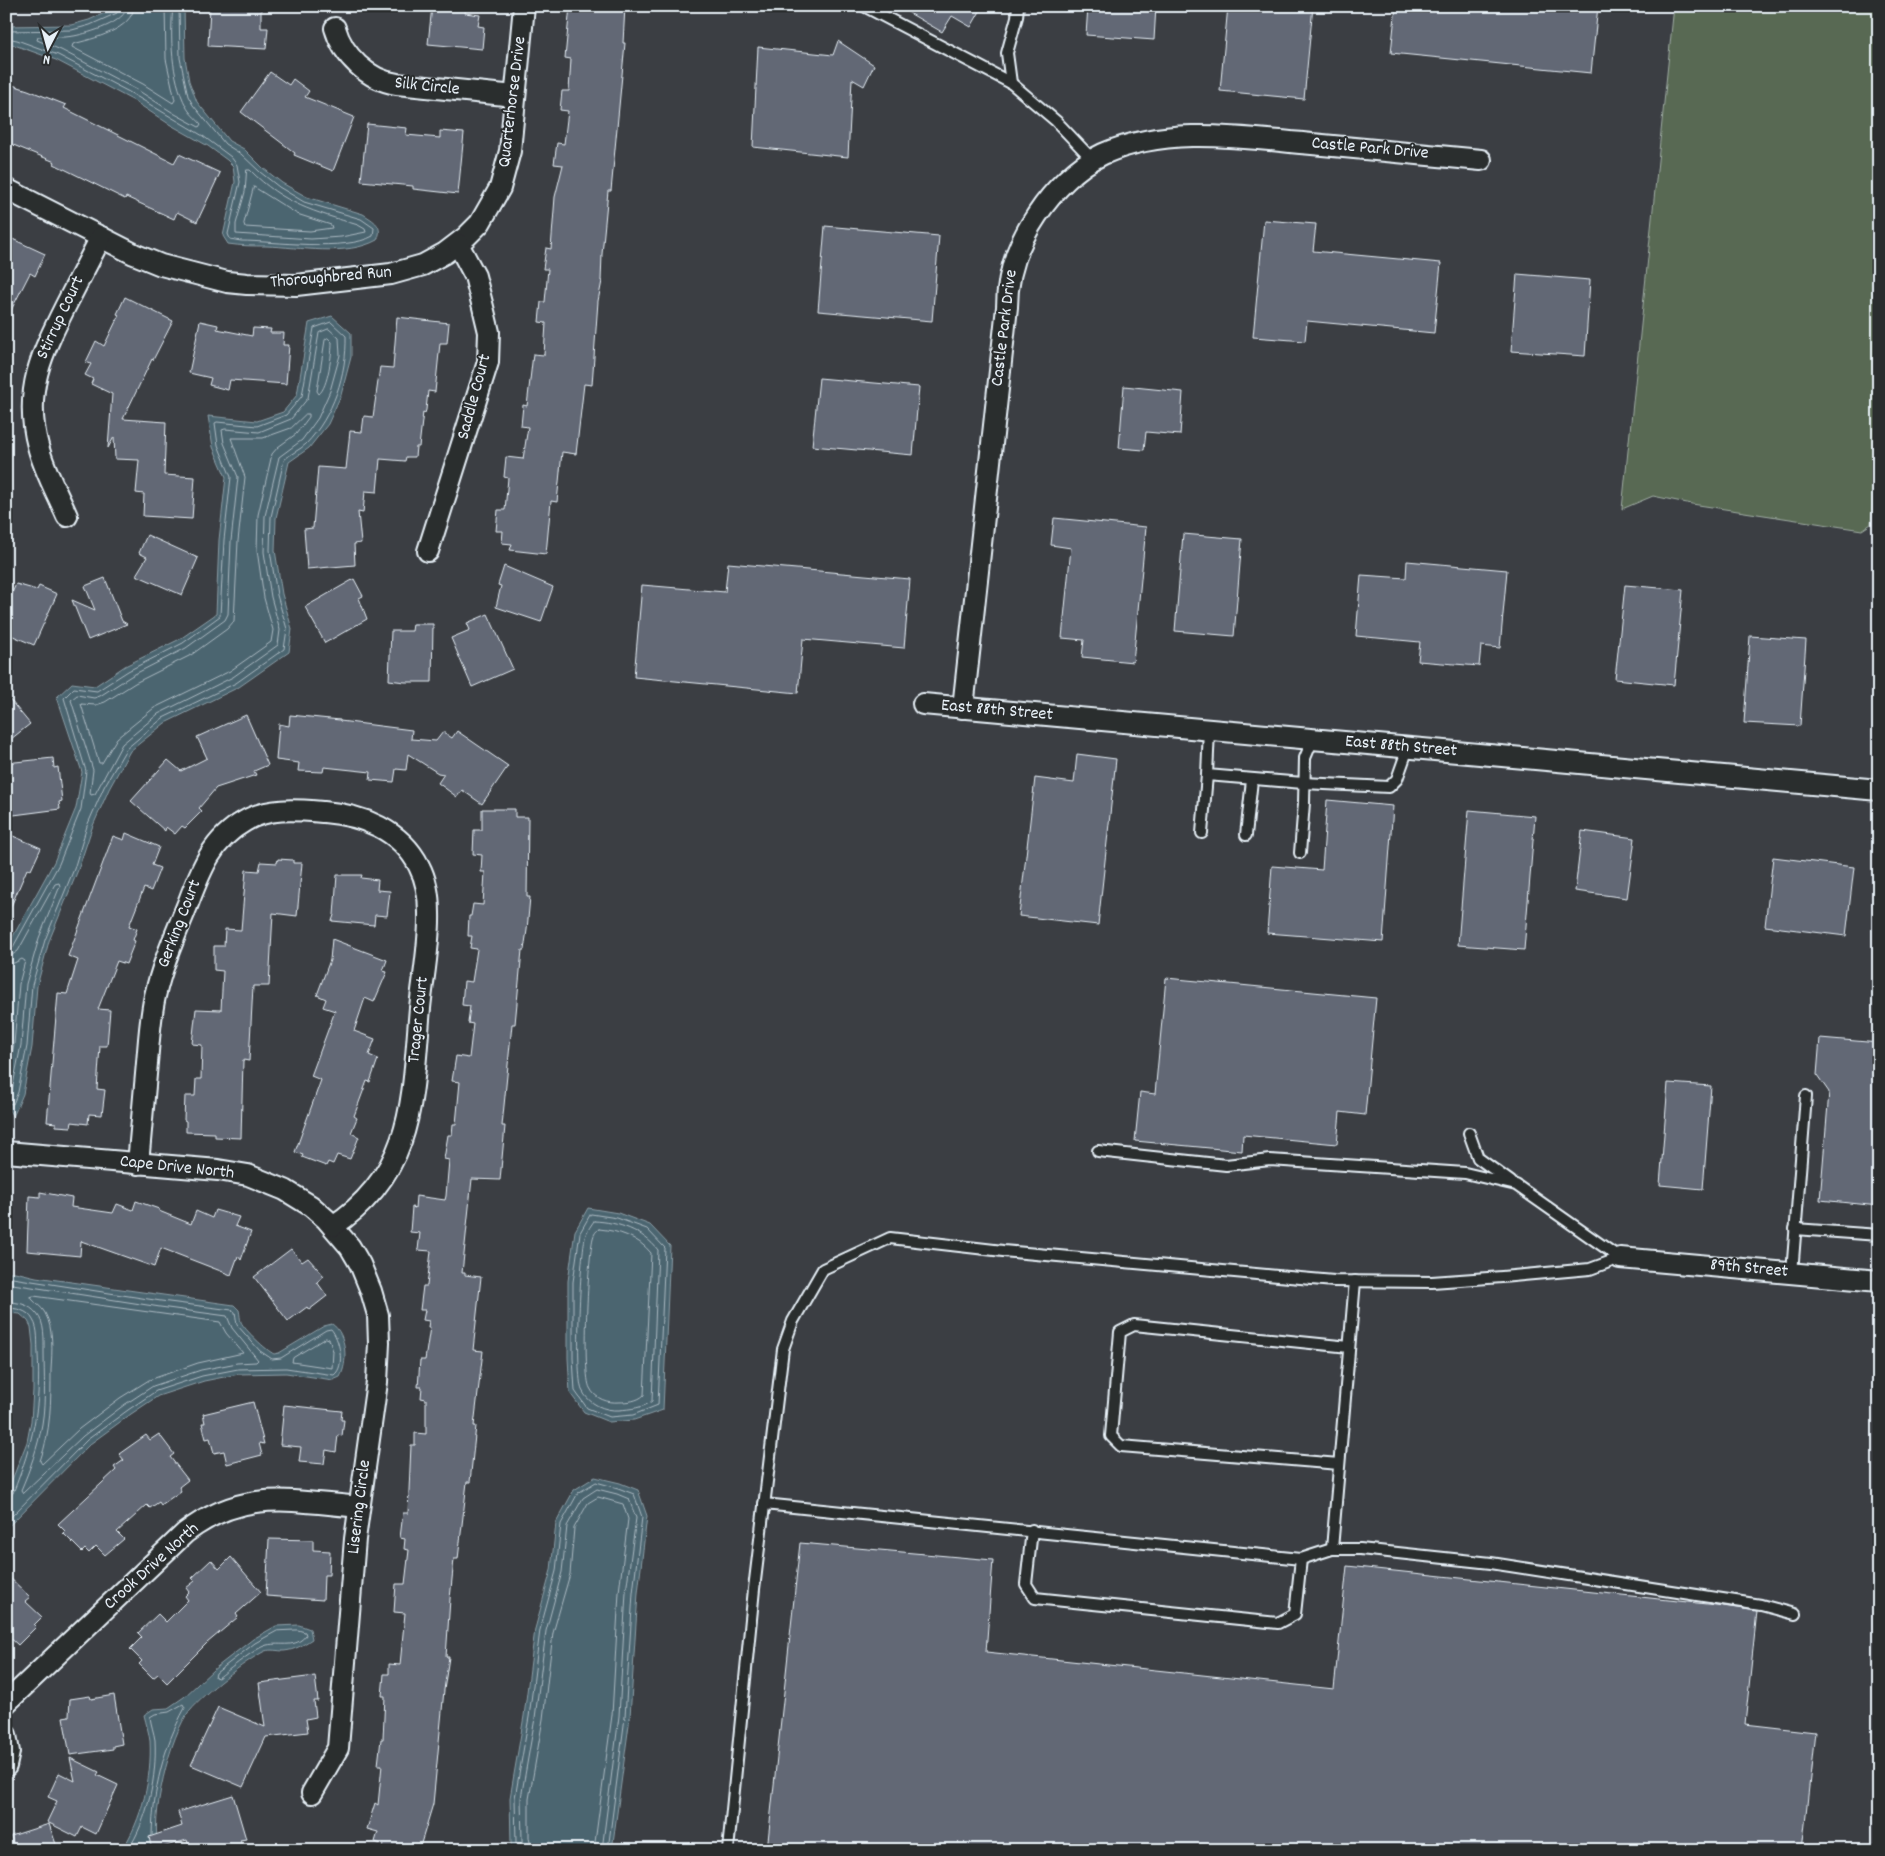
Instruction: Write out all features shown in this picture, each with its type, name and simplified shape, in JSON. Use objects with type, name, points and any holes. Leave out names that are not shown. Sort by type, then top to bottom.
[{"type":"street","name":"Quarterhorse Drive","points":[[480,222],[500,188],[510,151],[524,6]]},
{"type":"street","name":"Silk Circle","points":[[335,28],[351,58],[365,71],[381,81],[515,96]]},
{"type":"street","name":"Castle Park Drive","points":[[963,708],[1009,278],[1022,241],[1042,207],[1077,171],[1101,155],[1121,147],[1171,136],[1240,137],[1481,160]]},
{"type":"street","name":"Thoroughbred Run","points":[[6,189],[134,254],[161,265],[208,278],[247,284],[286,286],[391,274],[423,265],[445,253],[458,244],[480,222]]},
{"type":"street","name":"Stirrup Court","points":[[67,516],[38,446],[33,417],[34,388],[38,368],[48,341],[101,237]]},
{"type":"street","name":"Saddle Court","points":[[428,550],[488,362],[489,332],[483,307],[475,276],[458,244]]},
{"type":"street","name":"East 88th Street","points":[[923,704],[1879,790]]},
{"type":"street","name":"Gerking Court","points":[[138,1164],[154,999],[165,960],[203,864],[212,849],[231,829],[246,820],[269,812],[291,809],[341,814],[360,819]]},
{"type":"street","name":"Trager Court","points":[[333,1226],[349,1215],[371,1194],[388,1169],[401,1142],[409,1112],[429,921],[426,883],[419,865],[404,845],[390,832],[372,822],[360,819]]},
{"type":"street","name":"Cape Drive North","points":[[6,1152],[218,1170],[248,1175],[294,1194],[311,1206],[333,1226]]},
{"type":"street","name":"Lisering Circle","points":[[312,1793],[338,1748],[359,1507],[376,1391],[379,1325],[376,1307],[366,1276],[350,1247],[333,1226]]},
{"type":"street","name":"89th Street","points":[[1620,1258],[1879,1281]]},
{"type":"street","name":"Crook Drive North","points":[[6,1703],[184,1533],[208,1516],[254,1501],[283,1500],[359,1507]]},
{"type":"street","points":[[6,1735],[10,1752],[6,1766]]},
{"type":"lane","points":[[864,6],[1011,83],[1056,121],[1093,160]]},
{"type":"lane","points":[[1011,83],[1007,53],[1017,17],[1018,6]]},
{"type":"lane","points":[[1202,834],[1209,730]]},
{"type":"lane","points":[[1300,853],[1305,758],[1312,739]]},
{"type":"lane","points":[[1207,775],[1303,784],[1390,787],[1397,779],[1408,748]]},
{"type":"lane","points":[[1246,835],[1252,780]]},
{"type":"lane","points":[[1792,1273],[1806,1096]]},
{"type":"lane","points":[[1469,1133],[1478,1158],[1620,1258]]},
{"type":"lane","points":[[1098,1151],[1226,1165],[1270,1160],[1465,1173],[1516,1185]]},
{"type":"lane","points":[[1796,1228],[1879,1235]]},
{"type":"lane","points":[[728,1850],[754,1588],[783,1349],[793,1320],[823,1269],[890,1238],[1334,1281],[1432,1282],[1502,1277],[1590,1269],[1620,1258]]},
{"type":"lane","points":[[1332,1548],[1355,1281]]},
{"type":"lane","points":[[1339,1464],[1121,1446],[1112,1436],[1120,1332],[1134,1325],[1349,1347]]},
{"type":"lane","points":[[764,1504],[1300,1558],[1332,1548],[1360,1549],[1491,1563],[1761,1605],[1795,1614]]},
{"type":"lane","points":[[1032,1530],[1026,1584],[1035,1598],[1278,1623],[1295,1614],[1300,1558]]},
{"type":"green space","points":[[1674,6],[1879,6],[1879,418],[1871,524],[1862,530],[1692,504],[1653,496],[1622,509]]},
{"type":"water","points":[[120,6],[184,6],[185,58],[189,81],[197,102],[229,141],[244,149],[282,183],[307,197],[363,214],[371,219],[379,227],[377,240],[365,245],[337,250],[228,244],[223,236],[235,182],[233,166],[227,160],[208,146],[134,101],[56,60],[6,42],[6,26],[71,25],[89,20]]},
{"type":"water","points":[[332,316],[351,333],[351,357],[341,395],[328,424],[309,448],[289,462],[276,518],[275,550],[282,594],[292,629],[289,652],[239,687],[165,723],[130,751],[109,789],[92,828],[78,870],[49,941],[37,986],[32,1047],[23,1094],[13,1117],[6,1105],[6,949],[54,862],[76,808],[82,772],[57,697],[72,683],[95,686],[125,666],[180,639],[216,614],[219,540],[226,477],[213,447],[208,416],[257,421],[283,412],[297,395],[309,323]]},
{"type":"water","points":[[588,1208],[618,1213],[650,1225],[670,1246],[663,1410],[634,1420],[609,1422],[584,1412],[570,1393],[568,1281],[575,1231]]},
{"type":"water","points":[[6,1272],[234,1305],[239,1310],[241,1322],[246,1330],[274,1354],[279,1353],[324,1326],[332,1324],[341,1335],[345,1349],[343,1371],[340,1377],[333,1380],[286,1373],[239,1374],[204,1381],[158,1396],[90,1444],[6,1529],[6,1495],[27,1442],[31,1421],[33,1345],[31,1327],[28,1321],[20,1314],[6,1313]]},
{"type":"water","points":[[595,1477],[638,1490],[647,1516],[638,1593],[630,1717],[612,1850],[514,1850],[511,1844],[510,1798],[524,1716],[535,1629],[551,1570],[556,1523],[574,1490]]},
{"type":"water","points":[[299,1625],[310,1629],[312,1639],[292,1650],[265,1651],[215,1686],[190,1710],[175,1738],[163,1778],[157,1819],[159,1850],[122,1850],[140,1812],[147,1784],[150,1741],[144,1715],[153,1709],[168,1708],[184,1697],[213,1670],[253,1639],[276,1626]]},
{"type":"building","points":[[210,6],[261,6],[261,28],[268,28],[266,49],[208,46]]},
{"type":"building","points":[[432,6],[466,7],[465,13],[480,15],[478,26],[484,27],[482,49],[428,44]]},
{"type":"building","points":[[570,6],[625,6],[623,43],[625,43],[611,191],[608,191],[592,385],[584,384],[576,454],[562,452],[557,502],[551,501],[546,554],[510,550],[512,544],[502,543],[503,531],[496,531],[498,510],[505,510],[508,478],[504,477],[506,457],[523,459],[528,427],[521,426],[523,405],[527,406],[533,354],[544,355],[546,323],[539,322],[541,302],[545,302],[548,269],[543,269],[546,248],[551,249],[555,197],[563,165],[554,164],[557,143],[564,144],[568,111],[560,110],[562,91],[569,91],[571,59],[565,58]]},
{"type":"building","points":[[897,6],[983,6],[971,27],[952,16],[942,32]]},
{"type":"building","points":[[1088,6],[1156,6],[1154,40],[1086,35]]},
{"type":"building","points":[[1228,6],[1313,6],[1304,99],[1220,91]]},
{"type":"building","points":[[1396,6],[1598,6],[1591,73],[1391,53]]},
{"type":"building","points":[[838,41],[874,65],[864,86],[852,79],[848,157],[753,147],[758,47],[833,55]]},
{"type":"building","points":[[270,72],[289,85],[293,79],[309,91],[305,97],[354,117],[333,171],[294,155],[295,153],[241,112]]},
{"type":"building","points":[[6,83],[66,105],[64,108],[174,163],[179,154],[220,173],[197,222],[177,212],[174,219],[126,197],[125,199],[54,164],[55,162],[6,142]]},
{"type":"building","points":[[367,124],[407,128],[406,135],[440,138],[440,131],[464,133],[458,194],[413,189],[413,186],[361,181]]},
{"type":"building","points":[[1264,220],[1316,224],[1313,251],[1441,263],[1434,333],[1307,321],[1305,341],[1253,337]]},
{"type":"building","points":[[825,226],[939,236],[932,321],[818,311]]},
{"type":"building","points":[[6,236],[45,254],[35,276],[30,273],[6,320]]},
{"type":"building","points":[[1517,274],[1590,280],[1585,356],[1511,351]]},
{"type":"building","points":[[125,297],[173,321],[123,419],[166,422],[164,475],[195,477],[192,519],[143,516],[144,494],[136,493],[139,460],[115,459],[114,437],[108,448],[112,394],[91,384],[93,379],[85,375],[91,364],[86,362],[96,341],[104,346],[119,315],[117,314]]},
{"type":"building","points":[[397,317],[449,323],[447,343],[440,343],[435,392],[428,391],[426,410],[425,413],[423,412],[419,447],[416,447],[415,457],[406,457],[405,461],[380,459],[377,492],[365,491],[363,513],[358,512],[361,543],[354,544],[355,565],[307,569],[304,529],[313,528],[318,467],[346,469],[350,431],[362,432],[364,416],[373,417],[380,367],[393,368]]},
{"type":"building","points":[[200,321],[218,325],[217,329],[252,336],[253,328],[271,329],[270,333],[284,333],[283,345],[289,345],[286,384],[230,380],[228,390],[209,385],[211,378],[189,373]]},
{"type":"building","points":[[819,378],[919,387],[913,455],[812,446]]},
{"type":"building","points":[[1124,386],[1183,392],[1180,435],[1146,432],[1144,450],[1119,448]]},
{"type":"building","points":[[1054,518],[1146,527],[1133,662],[1082,657],[1084,640],[1062,638],[1071,548],[1051,545]]},
{"type":"building","points":[[1183,534],[1242,539],[1234,636],[1175,631]]},
{"type":"building","points":[[147,535],[198,558],[182,595],[136,575],[147,557],[139,553]]},
{"type":"building","points":[[1407,561],[1507,570],[1500,648],[1481,646],[1479,666],[1418,661],[1420,642],[1356,636],[1361,575],[1406,578]]},
{"type":"building","points":[[728,563],[910,579],[904,648],[803,639],[798,693],[634,677],[642,585],[725,592]]},
{"type":"building","points":[[504,566],[553,587],[541,622],[496,607],[501,586],[498,585]]},
{"type":"building","points":[[105,578],[122,621],[127,624],[88,640],[72,600],[95,610],[85,586]]},
{"type":"building","points":[[354,579],[363,596],[359,598],[367,619],[325,643],[305,607]]},
{"type":"building","points":[[16,584],[37,590],[39,586],[57,594],[34,645],[6,633],[6,606]]},
{"type":"building","points":[[1625,585],[1683,590],[1674,685],[1615,679]]},
{"type":"building","points":[[488,614],[513,669],[472,687],[451,638],[470,630],[467,623]]},
{"type":"building","points":[[413,624],[433,624],[432,682],[389,680],[391,631],[412,631]]},
{"type":"building","points":[[1750,636],[1806,640],[1800,726],[1744,723]]},
{"type":"building","points":[[6,695],[30,724],[6,743]]},
{"type":"building","points":[[246,715],[268,765],[254,771],[256,775],[216,788],[199,808],[202,811],[185,828],[182,826],[175,834],[166,827],[165,831],[131,801],[168,760],[181,771],[207,758],[197,737]]},
{"type":"building","points":[[290,715],[412,730],[411,739],[436,741],[443,732],[452,738],[457,731],[508,766],[482,804],[462,790],[457,797],[438,783],[444,774],[438,773],[408,754],[406,770],[396,769],[394,782],[370,780],[371,772],[324,767],[323,772],[298,771],[299,763],[276,760],[279,724],[289,726]]},
{"type":"building","points":[[1077,754],[1116,759],[1098,925],[1019,916],[1035,778],[1074,783]]},
{"type":"building","points":[[53,758],[54,768],[58,767],[62,801],[59,802],[60,809],[6,816],[6,763]]},
{"type":"building","points":[[1327,800],[1393,806],[1383,942],[1267,933],[1272,866],[1322,870]]},
{"type":"building","points":[[482,809],[515,809],[515,817],[528,817],[527,897],[530,897],[527,930],[524,950],[522,950],[515,1024],[512,1024],[502,1126],[505,1126],[500,1180],[472,1179],[462,1273],[481,1277],[473,1350],[483,1351],[474,1426],[476,1426],[470,1482],[467,1482],[458,1559],[454,1559],[446,1657],[449,1657],[433,1804],[419,1850],[382,1850],[384,1845],[375,1842],[378,1832],[367,1829],[375,1803],[378,1805],[382,1765],[378,1765],[381,1739],[383,1739],[385,1696],[382,1696],[384,1674],[389,1674],[389,1664],[400,1665],[405,1613],[394,1612],[396,1584],[405,1584],[409,1550],[404,1549],[405,1539],[400,1538],[403,1513],[408,1513],[411,1445],[415,1445],[415,1433],[426,1434],[426,1399],[421,1398],[422,1387],[418,1387],[420,1360],[425,1360],[430,1327],[428,1327],[429,1321],[423,1320],[425,1310],[420,1310],[423,1286],[427,1286],[431,1251],[418,1250],[420,1233],[410,1232],[412,1207],[415,1208],[416,1196],[445,1200],[446,1196],[449,1160],[444,1159],[448,1135],[452,1135],[453,1124],[456,1124],[460,1082],[452,1081],[456,1056],[469,1058],[473,1024],[468,1023],[470,1006],[462,1005],[464,981],[472,982],[477,949],[470,948],[472,936],[468,936],[469,916],[471,916],[473,904],[483,905],[485,872],[481,872],[482,855],[473,854],[474,830],[482,830]]},
{"type":"building","points":[[1469,810],[1535,816],[1524,950],[1458,945]]},
{"type":"building","points":[[1582,831],[1635,838],[1627,898],[1575,891]]},
{"type":"building","points":[[6,833],[41,848],[31,870],[27,869],[6,918]]},
{"type":"building","points":[[126,833],[159,847],[152,865],[160,868],[151,891],[144,888],[129,926],[137,929],[133,940],[135,941],[126,964],[117,961],[98,1009],[110,1010],[107,1046],[100,1046],[97,1089],[105,1090],[102,1115],[89,1114],[88,1124],[72,1122],[71,1127],[56,1126],[56,1123],[47,1122],[58,993],[67,994],[78,960],[68,956],[113,836],[124,840]]},
{"type":"building","points":[[1773,857],[1854,867],[1846,936],[1765,926]]},
{"type":"building","points":[[278,859],[302,863],[297,916],[273,913],[269,986],[253,986],[249,1061],[243,1060],[241,1138],[215,1137],[215,1133],[186,1132],[186,1121],[184,1120],[185,1096],[195,1096],[196,1079],[201,1079],[202,1045],[192,1044],[196,1009],[221,1010],[223,971],[214,970],[214,946],[224,946],[225,929],[241,930],[246,870],[259,871],[261,862],[277,863]]},
{"type":"building","points":[[337,875],[362,875],[361,878],[378,880],[377,890],[390,891],[387,916],[375,915],[374,925],[332,921]]},
{"type":"building","points":[[332,939],[387,960],[383,971],[387,972],[374,1002],[365,998],[354,1031],[375,1039],[369,1055],[378,1059],[370,1082],[367,1081],[354,1116],[357,1118],[351,1133],[359,1137],[350,1159],[337,1155],[333,1164],[328,1162],[326,1166],[302,1157],[303,1155],[295,1152],[321,1080],[311,1076],[335,1011],[323,1007],[326,999],[317,995],[330,960]]},
{"type":"building","points":[[1166,978],[1376,998],[1365,1115],[1340,1112],[1337,1144],[1243,1135],[1242,1151],[1135,1141],[1140,1092],[1155,1094]]},
{"type":"building","points":[[1820,1038],[1879,1043],[1879,1206],[1820,1200],[1829,1092],[1817,1075]]},
{"type":"building","points":[[1668,1083],[1711,1086],[1703,1189],[1660,1185]]},
{"type":"building","points":[[40,1192],[72,1198],[71,1207],[113,1213],[117,1204],[133,1210],[136,1201],[191,1224],[196,1211],[212,1218],[215,1210],[239,1217],[235,1226],[251,1232],[241,1260],[238,1256],[231,1275],[161,1248],[154,1267],[81,1241],[80,1256],[27,1251],[29,1196],[40,1197]]},
{"type":"building","points":[[291,1249],[302,1262],[308,1258],[324,1276],[317,1282],[327,1296],[309,1310],[307,1307],[288,1321],[254,1277]]},
{"type":"building","points":[[253,1402],[264,1444],[259,1443],[262,1455],[227,1464],[224,1451],[214,1453],[210,1438],[206,1439],[202,1423],[205,1423],[203,1414]]},
{"type":"building","points":[[284,1405],[342,1411],[341,1420],[344,1420],[342,1436],[338,1435],[336,1452],[326,1450],[324,1464],[299,1462],[301,1447],[280,1445]]},
{"type":"building","points":[[159,1434],[174,1454],[170,1457],[188,1480],[179,1487],[181,1491],[161,1505],[159,1502],[150,1508],[147,1505],[117,1532],[124,1539],[105,1555],[96,1546],[89,1553],[85,1549],[82,1552],[63,1533],[65,1531],[58,1524],[116,1470],[114,1467],[124,1460],[119,1454],[146,1435],[150,1440]]},
{"type":"building","points":[[269,1539],[313,1540],[313,1550],[330,1551],[329,1575],[324,1575],[323,1600],[266,1596]]},
{"type":"building","points":[[800,1543],[993,1560],[986,1652],[1334,1689],[1347,1566],[1757,1611],[1745,1724],[1815,1732],[1802,1850],[767,1850]]},
{"type":"building","points":[[231,1557],[261,1592],[236,1614],[238,1617],[207,1643],[167,1683],[158,1674],[153,1678],[139,1664],[142,1661],[130,1649],[142,1637],[138,1633],[158,1614],[166,1622],[188,1600],[185,1596],[189,1592],[186,1588],[195,1581],[192,1578],[211,1560],[219,1569]]},
{"type":"building","points":[[6,1574],[30,1597],[25,1601],[42,1617],[34,1625],[36,1627],[18,1645],[6,1634]]},
{"type":"building","points":[[315,1676],[318,1701],[314,1701],[316,1717],[306,1719],[308,1732],[266,1737],[243,1787],[191,1765],[218,1707],[265,1727],[259,1683]]},
{"type":"building","points":[[114,1695],[122,1744],[113,1746],[113,1749],[70,1755],[63,1717],[69,1716],[70,1699],[90,1696],[91,1699]]},
{"type":"building","points":[[70,1758],[99,1772],[97,1775],[118,1785],[96,1834],[82,1827],[77,1837],[47,1822],[57,1801],[48,1797],[59,1773],[75,1781]]},
{"type":"building","points":[[233,1795],[246,1839],[240,1840],[243,1850],[190,1850],[187,1840],[152,1850],[149,1837],[182,1826],[178,1812]]},
{"type":"building","points":[[49,1824],[58,1850],[15,1850],[11,1836]]}]
